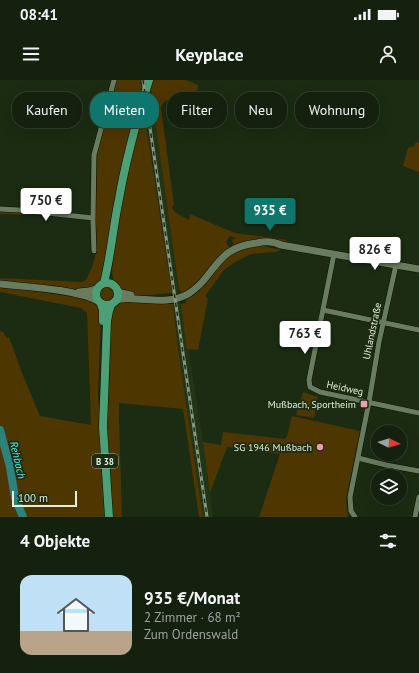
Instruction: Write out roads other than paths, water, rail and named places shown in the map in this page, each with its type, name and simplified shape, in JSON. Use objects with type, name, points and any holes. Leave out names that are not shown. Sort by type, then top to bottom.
[{"type":"main road","points":[[108,284],[116,216],[123,176],[135,127],[149,80]]},
{"type":"main road","points":[[108,284],[118,291],[118,296],[114,303],[106,306],[99,302],[96,294],[97,289],[108,284]]},
{"type":"main road","name":"B 38","points":[[99,302],[103,313],[103,427],[109,517]]},
{"type":"main road","name":"B 38","points":[[103,405],[108,316],[114,303]]},
{"type":"street","points":[[94,251],[94,155],[114,80]]},
{"type":"street","points":[[0,209],[93,218]]},
{"type":"street","points":[[114,303],[126,299],[171,301],[189,294],[197,288],[220,260],[229,252],[239,246],[256,243],[281,245],[419,269]]},
{"type":"street","name":"Heidweg","points":[[334,254],[309,380],[310,387],[315,391],[369,402]]},
{"type":"street","name":"Uhlandstraße","points":[[355,517],[351,511],[349,503],[369,402],[376,356],[396,265]]},
{"type":"street","points":[[0,284],[65,292],[90,297],[99,302]]},
{"type":"street","points":[[65,292],[89,292],[97,289]]},
{"type":"street","points":[[118,291],[153,300]]},
{"type":"street","points":[[323,310],[419,330]]},
{"type":"street","points":[[369,402],[419,413]]},
{"type":"street","points":[[358,458],[419,471]]},
{"type":"street","points":[[415,517],[419,496]]},
{"type":"waterway","name":"Rehbach","points":[[0,430],[10,467],[15,498],[23,517]]},
{"type":"railway","points":[[143,80],[207,517]]},
{"type":"place","name":"Mußbach, Sportheim","points":[[364,404]]},
{"type":"place","name":"SG 1946 Mußbach","points":[[320,447]]}]
